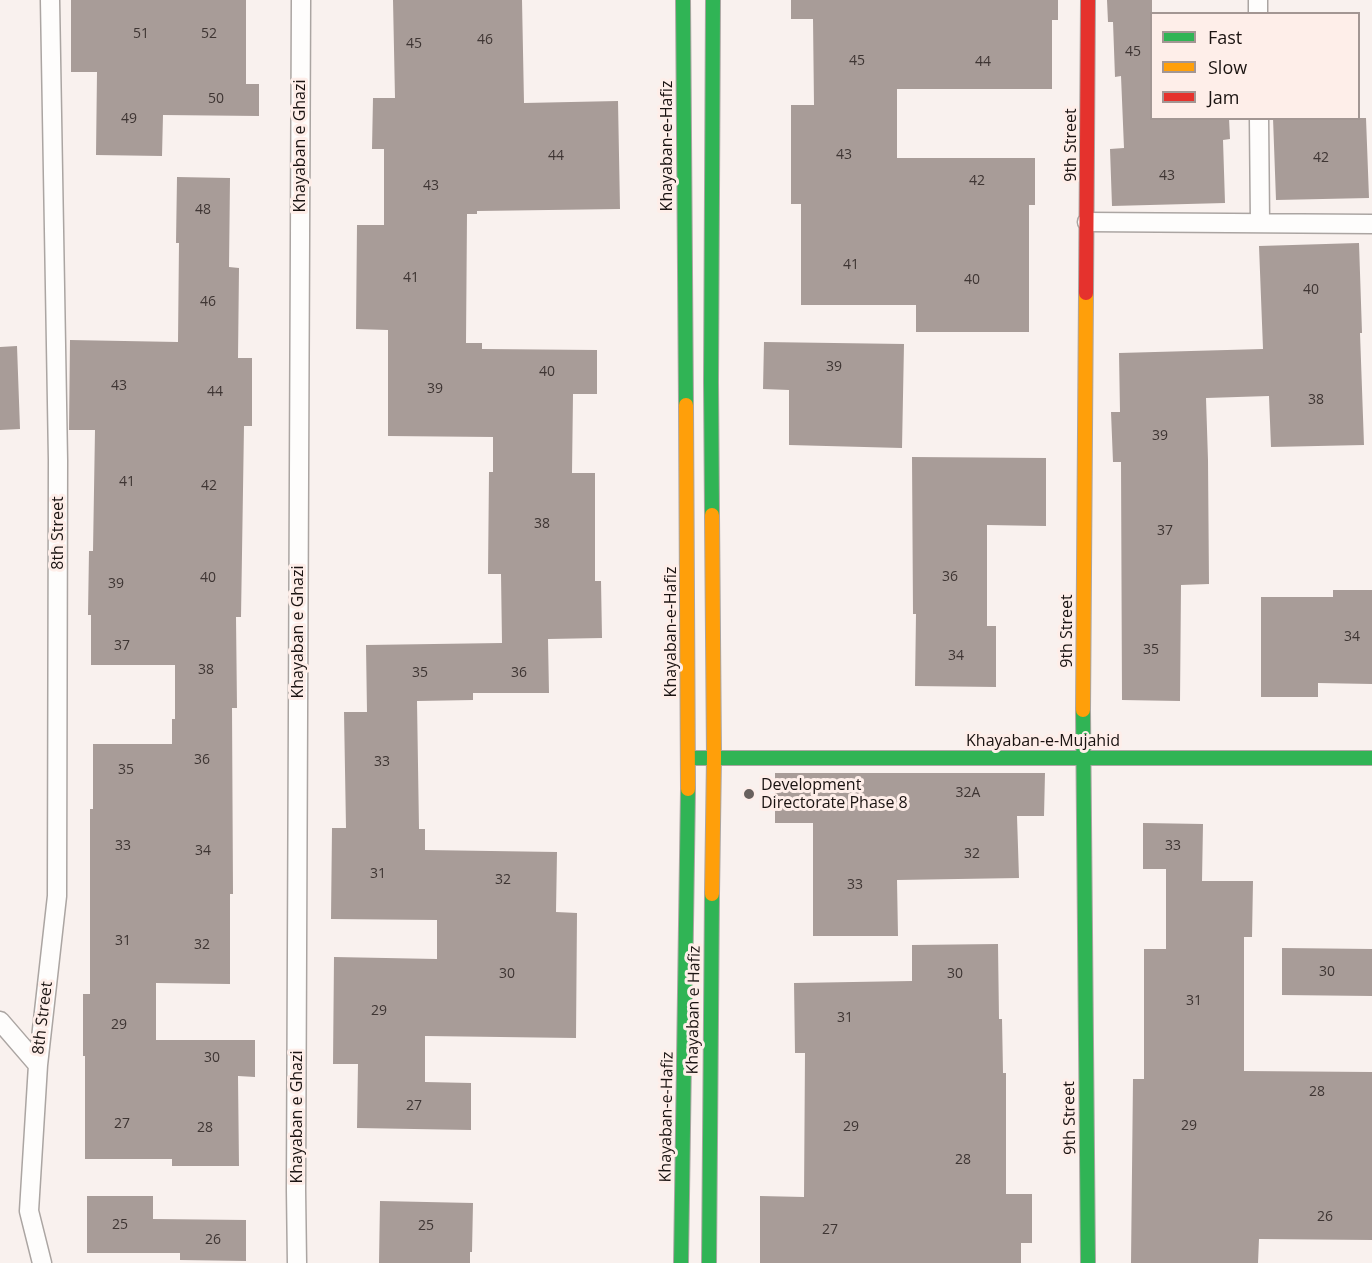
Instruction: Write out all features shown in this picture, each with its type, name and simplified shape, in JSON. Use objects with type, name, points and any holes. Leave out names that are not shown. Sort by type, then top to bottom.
[{"type":"main road","name":"Khayaban-e-Hafiz","points":[[681,1263],[688,758],[682,0]]},
{"type":"main road","points":[[713,0],[711,394],[714,757]]},
{"type":"main road","name":"9th Street","points":[[1088,0],[1083,758],[1088,1263]]},
{"type":"main road","name":"Khayaban e Hafiz","points":[[710,1263],[714,757]]},
{"type":"main road","name":"Khayaban-e-Mujahid","points":[[688,758],[1372,758]]},
{"type":"street","name":"8th Street","points":[[42,1263],[29,1211],[38,1065],[57,896],[58,460],[50,0]]},
{"type":"street","name":"Khayaban e Ghazi","points":[[297,1263],[301,0]]},
{"type":"street","points":[[1259,120],[1260,223]]},
{"type":"street","points":[[1087,222],[1372,224]]},
{"type":"street","points":[[0,1021],[38,1065]]},
{"type":"building","points":[[71,0],[246,0],[246,84],[259,84],[259,116],[163,115],[162,156],[96,155],[97,72],[71,72]]},
{"type":"building","points":[[393,0],[522,0],[524,103],[618,101],[620,209],[477,211],[477,214],[467,214],[466,343],[482,343],[482,349],[597,350],[597,394],[573,394],[572,473],[595,473],[595,581],[601,581],[602,638],[548,639],[549,693],[473,693],[473,700],[417,701],[419,829],[425,829],[425,850],[557,852],[556,912],[577,913],[576,1038],[425,1036],[425,1082],[471,1083],[471,1130],[357,1128],[358,1064],[333,1064],[334,957],[437,959],[437,920],[331,919],[332,828],[346,828],[344,712],[367,712],[366,645],[502,643],[501,574],[488,574],[489,472],[493,472],[493,437],[388,436],[388,330],[356,329],[357,225],[384,225],[384,149],[372,149],[373,98],[395,98]]},
{"type":"building","points":[[791,0],[1058,0],[1058,20],[1052,20],[1052,89],[897,89],[897,158],[1035,158],[1035,205],[1029,205],[1029,332],[916,332],[916,305],[801,305],[801,204],[791,204],[791,105],[814,105],[813,19],[791,19]]},
{"type":"building","points":[[1107,0],[1152,0],[1150,120],[1229,120],[1230,139],[1223,140],[1225,203],[1112,206],[1110,149],[1124,148],[1121,76],[1115,77],[1113,22],[1108,22]]},
{"type":"building","points":[[1360,118],[1366,118],[1369,198],[1276,200],[1273,120],[1360,120]]},
{"type":"building","points":[[177,177],[230,178],[229,267],[239,268],[238,358],[252,358],[252,426],[244,426],[241,617],[236,617],[237,708],[232,708],[233,894],[230,894],[230,984],[156,983],[156,1040],[255,1040],[255,1077],[238,1076],[239,1166],[172,1166],[172,1159],[85,1159],[83,994],[90,994],[90,809],[93,809],[93,744],[172,744],[172,719],[175,719],[175,665],[91,665],[91,615],[88,615],[89,551],[93,551],[95,430],[69,430],[70,340],[178,342]]},
{"type":"building","points":[[1359,243],[1364,445],[1271,447],[1269,396],[1206,398],[1209,584],[1181,585],[1180,701],[1122,700],[1121,462],[1113,462],[1111,412],[1120,412],[1119,353],[1263,349],[1259,246]]},
{"type":"building","points":[[764,342],[904,344],[902,448],[789,445],[789,390],[763,389]]},
{"type":"building","points":[[17,346],[20,429],[0,430],[0,347]]},
{"type":"building","points":[[912,457],[1046,458],[1046,526],[987,525],[987,626],[996,626],[996,687],[915,686],[916,614],[913,614]]},
{"type":"building","points":[[1333,590],[1372,590],[1372,684],[1318,683],[1318,697],[1261,697],[1261,597],[1333,597]]},
{"type":"building","points":[[775,773],[1045,773],[1044,816],[1017,816],[1019,878],[897,880],[898,936],[813,936],[813,823],[775,823]]},
{"type":"building","points":[[1143,823],[1203,824],[1202,881],[1253,881],[1252,937],[1244,937],[1244,1071],[1372,1072],[1372,1240],[1259,1239],[1258,1263],[1131,1263],[1133,1079],[1144,1079],[1144,949],[1166,949],[1166,869],[1143,869]]},
{"type":"building","points":[[998,944],[999,1019],[1002,1019],[1003,1073],[1006,1073],[1006,1194],[1032,1194],[1032,1243],[1021,1243],[1021,1263],[760,1263],[760,1196],[804,1197],[805,1053],[795,1053],[794,983],[912,981],[912,945]]},
{"type":"building","points":[[1282,948],[1372,949],[1372,996],[1282,995]]},
{"type":"building","points":[[87,1196],[153,1196],[153,1219],[246,1220],[246,1261],[180,1260],[180,1253],[87,1253]]},
{"type":"building","points":[[380,1201],[473,1203],[470,1263],[379,1263]]},
{"type":"traffic: fast","points":[[683,0],[686,405]]},
{"type":"traffic: fast","points":[[712,515],[713,0]]},
{"type":"traffic: fast","points":[[1083,710],[1088,1263]]},
{"type":"traffic: fast","points":[[694,758],[1372,758]]},
{"type":"traffic: fast","points":[[681,1263],[688,789]]},
{"type":"traffic: fast","points":[[709,1263],[712,894]]},
{"type":"traffic: slow","points":[[1083,710],[1086,293]]},
{"type":"traffic: slow","points":[[686,405],[688,789]]},
{"type":"traffic: slow","points":[[712,515],[714,757],[712,894]]},
{"type":"traffic: jam","points":[[1086,293],[1088,0]]},
{"type":"place","name":"Development Directorate Phase 8","points":[[749,794]]}]
